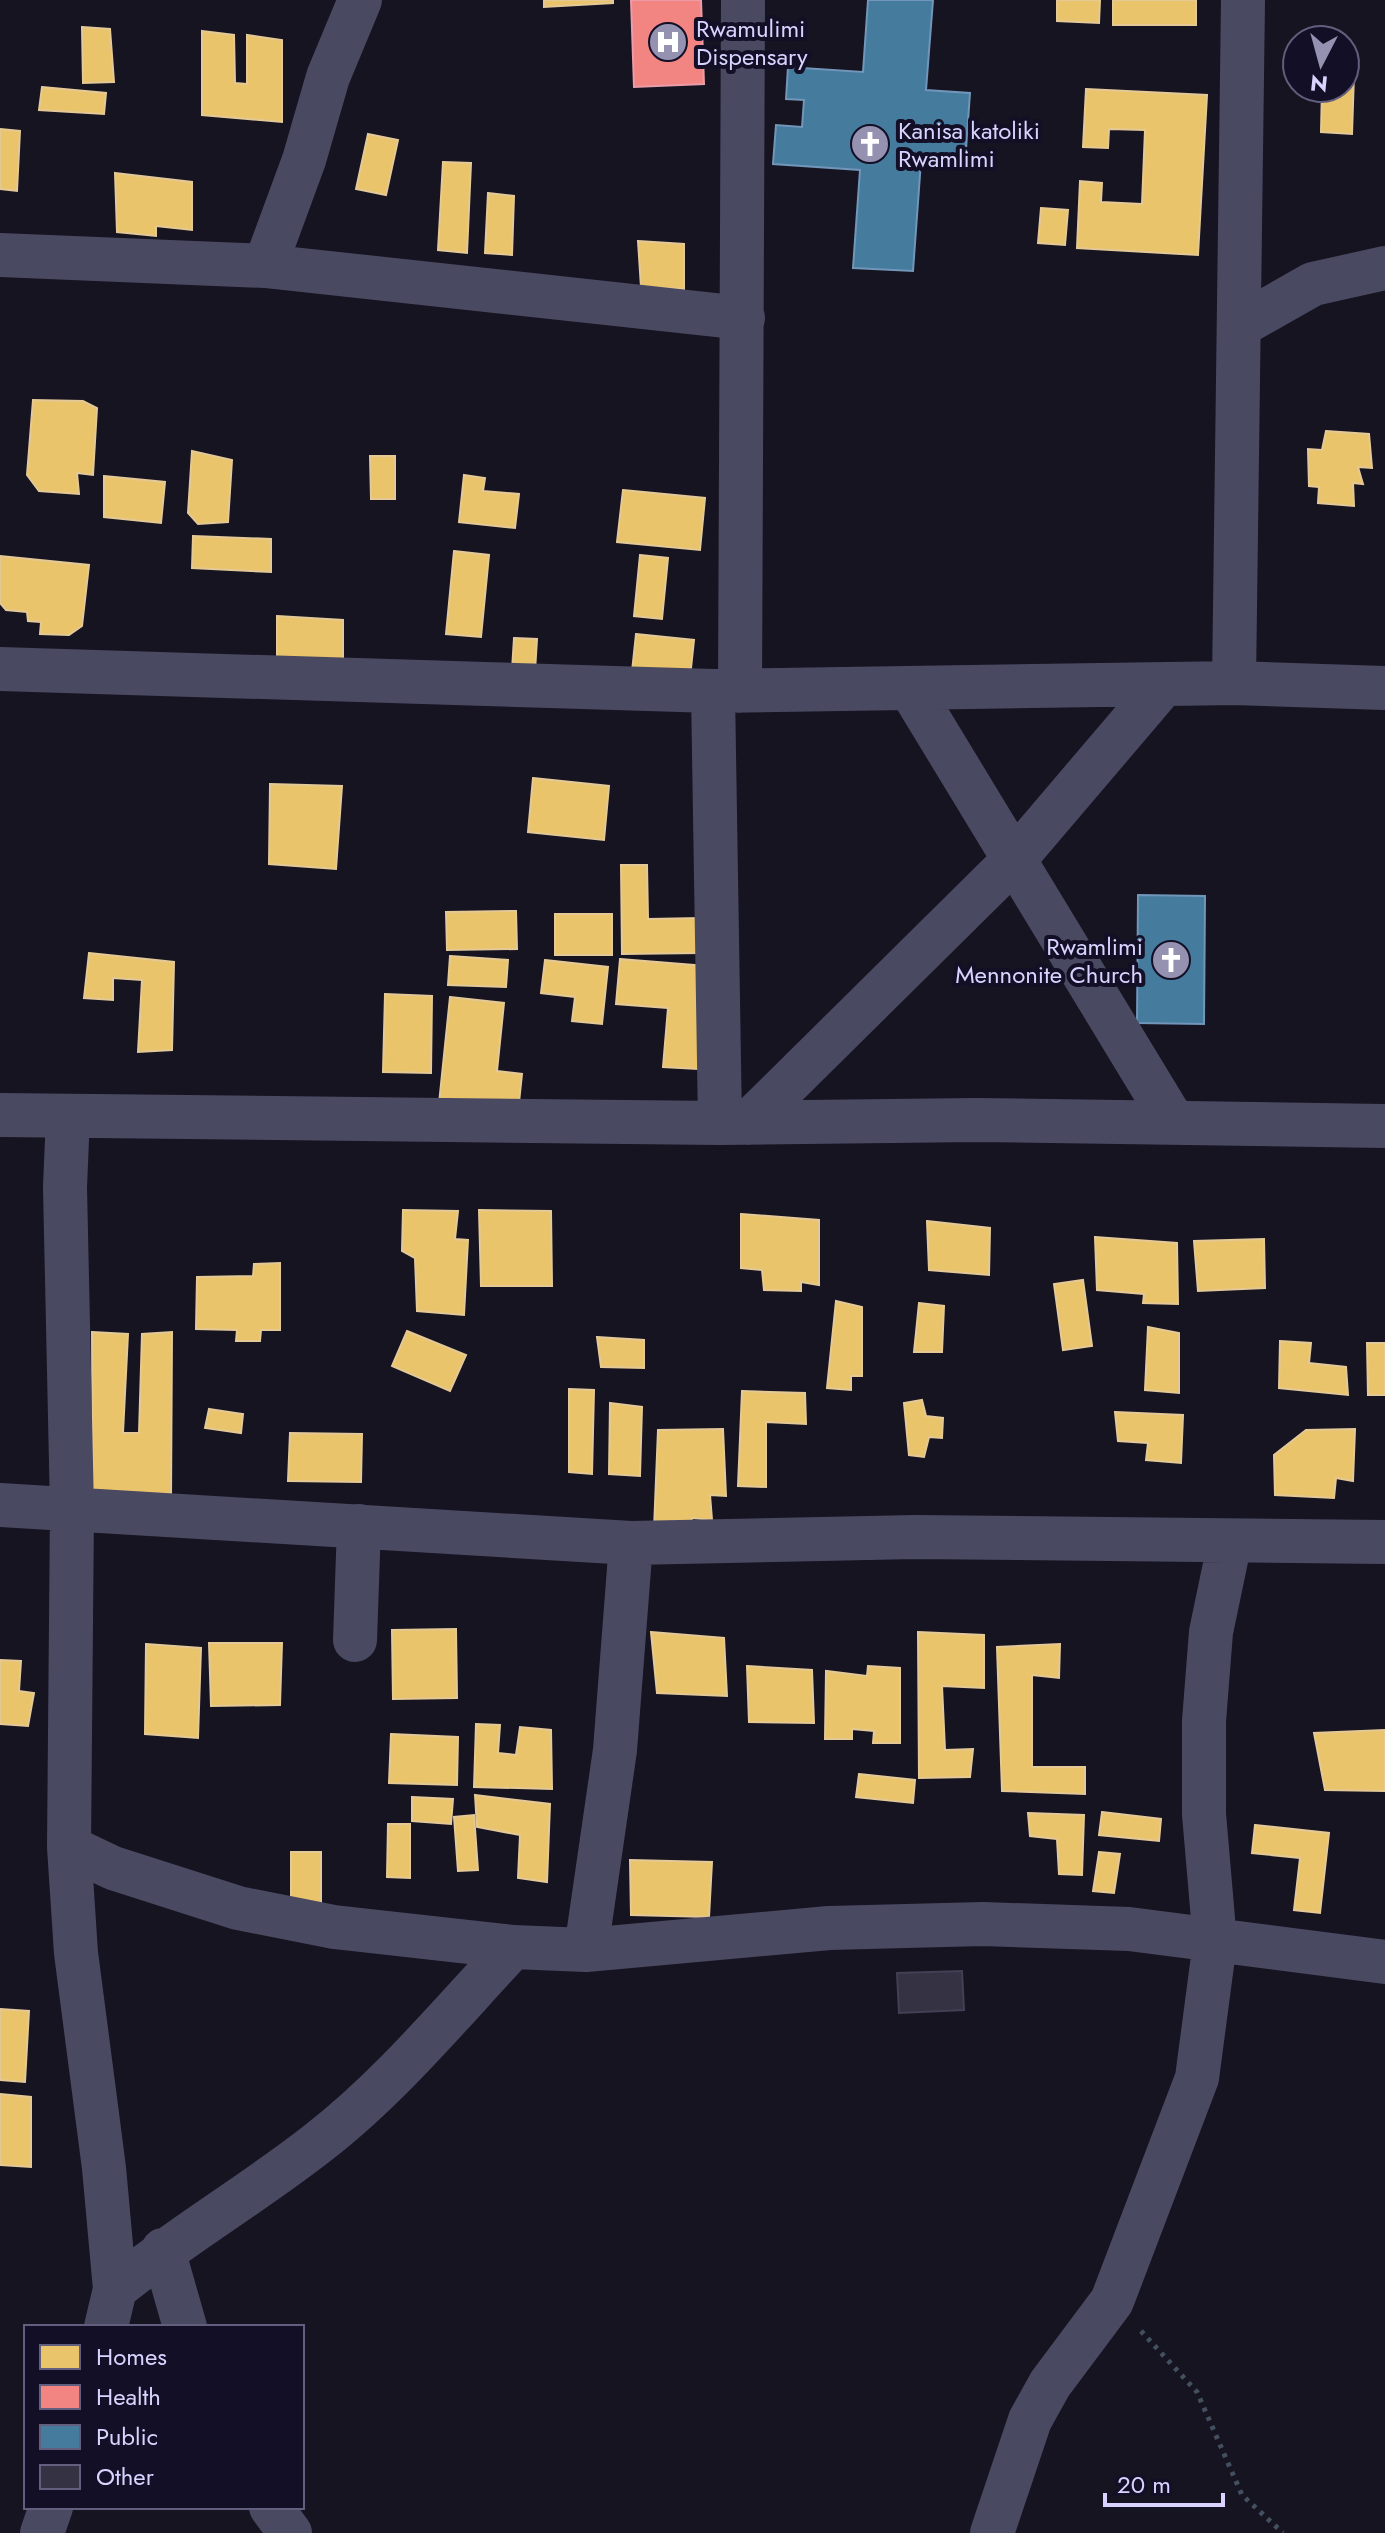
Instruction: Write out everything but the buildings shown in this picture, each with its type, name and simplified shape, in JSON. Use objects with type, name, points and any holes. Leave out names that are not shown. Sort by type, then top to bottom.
[{"type":"street","points":[[265,266],[304,160],[328,77],[360,0]]},
{"type":"street","points":[[734,1123],[727,691],[743,318],[743,0]]},
{"type":"street","points":[[1234,683],[1243,0]]},
{"type":"street","points":[[1241,247],[1313,284]]},
{"type":"street","points":[[0,255],[265,266],[743,318]]},
{"type":"street","points":[[1239,326],[1313,284],[1385,268]]},
{"type":"street","points":[[0,669],[727,691],[1234,683],[1385,688]]},
{"type":"street","points":[[734,1123],[1014,860],[1163,685]]},
{"type":"street","points":[[910,688],[1174,1123]]},
{"type":"street","points":[[0,1115],[734,1123],[976,1120],[1385,1126]]},
{"type":"street","points":[[68,1116],[65,1187],[72,1509],[69,1847],[76,1953],[104,2168],[110,2308]]},
{"type":"street","points":[[0,1505],[631,1543],[915,1537],[1385,1542]]},
{"type":"street","points":[[355,1640],[359,1526]]},
{"type":"street","points":[[992,2533],[1030,2420],[1050,2384],[1112,2301],[1197,2078],[1215,1942],[1204,1814],[1204,1721],[1211,1632],[1230,1541]]},
{"type":"street","points":[[586,1950],[615,1750],[631,1543]]},
{"type":"street","points":[[69,1847],[113,1868],[238,1908],[334,1927],[513,1947],[586,1950],[829,1928],[983,1924],[1129,1929],[1385,1962]]},
{"type":"street","points":[[110,2308],[163,2250],[320,2142],[383,2086],[513,1947]]},
{"type":"street","points":[[163,2250],[184,2325]]},
{"type":"street","points":[[42,2533],[50,2509]]},
{"type":"street","points":[[272,2509],[290,2533]]},
{"type":"path","points":[[1112,2301],[1197,2392],[1242,2495],[1283,2533]]},
{"type":"place","name":"Rwamulimi Dispensary","points":[[668,42]]},
{"type":"place","name":"Kanisa katoliki Rwamlimi","points":[[870,144]]},
{"type":"place","name":"Rwamlimi Mennonite Church","points":[[1171,960]]}]
